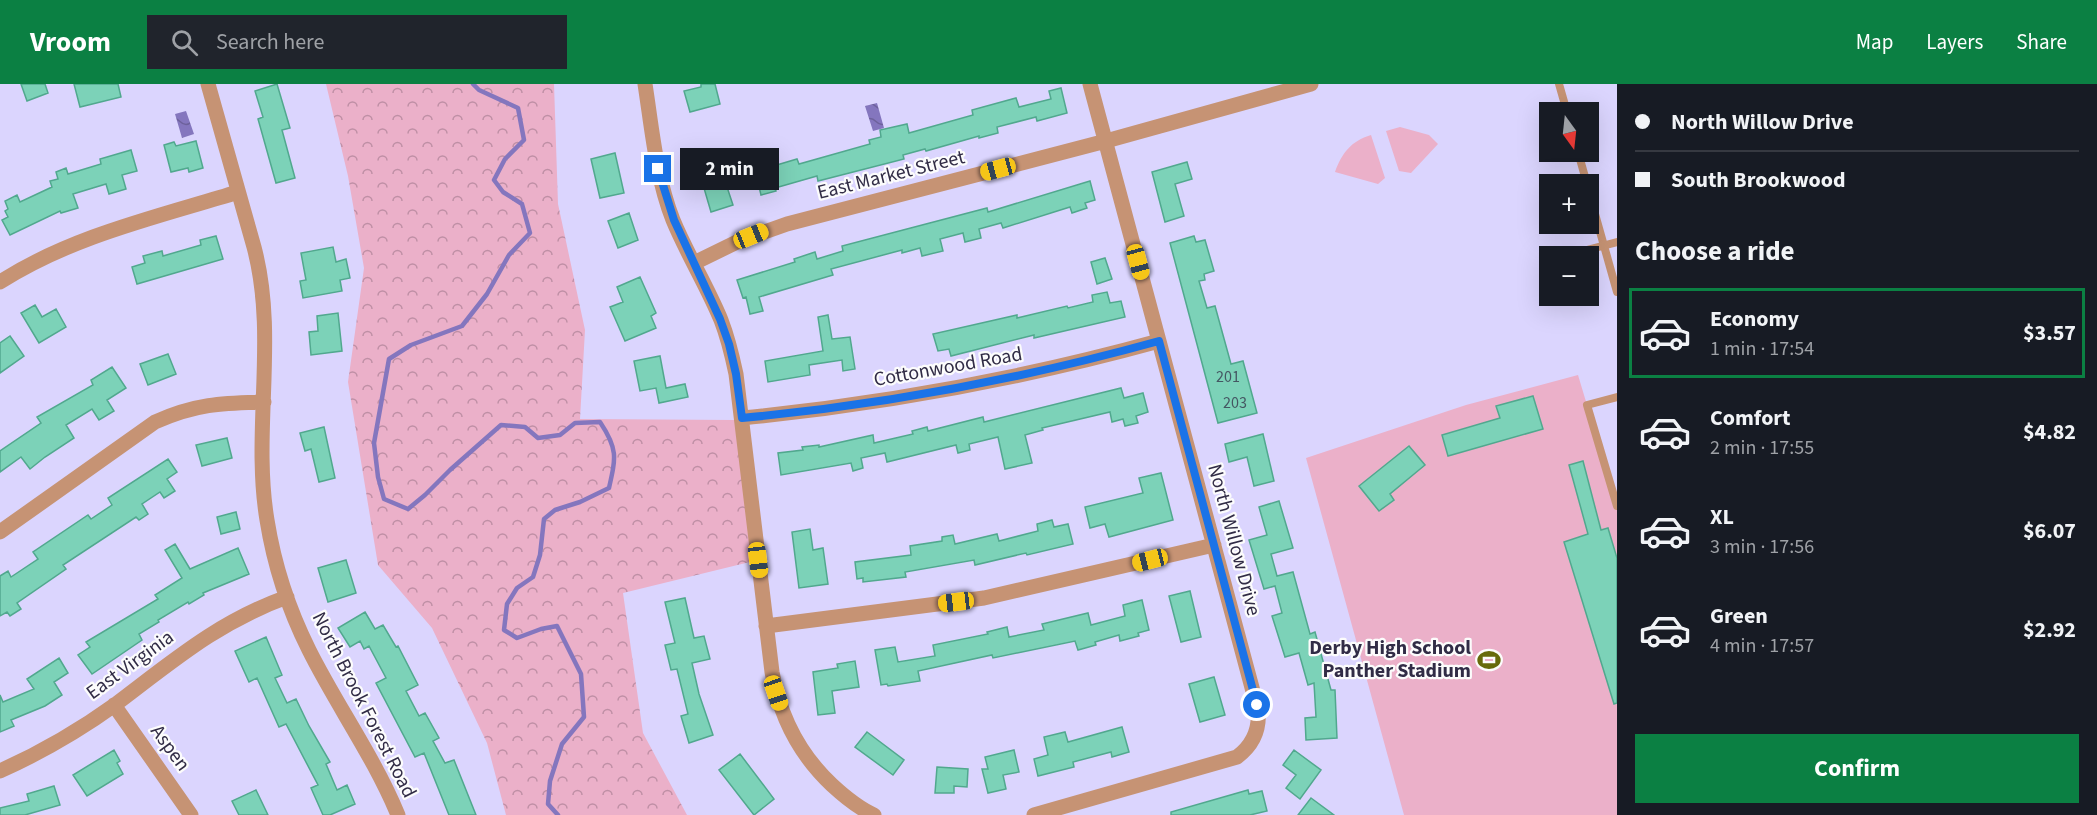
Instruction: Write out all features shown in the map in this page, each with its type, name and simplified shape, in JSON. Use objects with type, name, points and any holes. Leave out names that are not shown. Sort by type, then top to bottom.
[{"type":"street","name":"North Brook Forest Road","points":[[208,84],[259,272],[265,339],[262,480],[267,521],[287,597],[310,652],[376,768],[398,815]]},
{"type":"street","points":[[645,84],[658,169],[667,201],[720,319],[736,374],[776,693],[785,721],[795,741],[821,775],[846,798],[874,815]]},
{"type":"street","name":"North Willow Drive","points":[[1035,815],[1057,812],[1237,757],[1253,741],[1258,727],[1258,710],[1090,84]]},
{"type":"street","name":"East Market Street","points":[[694,263],[739,241],[787,224],[1106,141],[1311,84]]},
{"type":"street","points":[[0,282],[51,253],[86,239],[238,192]]},
{"type":"street","name":"Cottonwood Road","points":[[742,418],[846,407],[952,390],[1056,368],[1159,341]]},
{"type":"street","points":[[0,532],[155,422],[197,406],[215,403],[264,402]]},
{"type":"street","points":[[766,626],[984,598],[1214,545]]},
{"type":"street","name":"East Virginia","points":[[0,771],[63,738],[114,705],[199,641],[248,613],[287,597]]},
{"type":"street","name":"Aspen","points":[[114,705],[191,815]]},
{"type":"lane","points":[[1559,84],[1564,102]]},
{"type":"lane","points":[[1599,228],[1617,292]]},
{"type":"lane","points":[[1599,246],[1617,242]]},
{"type":"lane","points":[[1617,397],[1587,405],[1617,506]]},
{"type":"green space","points":[[326,84],[554,84],[558,204],[585,330],[580,419],[735,420],[758,560],[623,593],[643,733],[687,815],[506,815],[487,743],[432,628],[378,565],[348,382],[364,268],[348,176]]},
{"type":"green space","points":[[1400,127],[1429,135],[1438,144],[1411,173],[1399,171],[1386,131]]},
{"type":"green space","points":[[1371,135],[1385,178],[1378,184],[1335,172],[1348,149]]},
{"type":"green space","name":"Derby High School Panther Stadium","points":[[1578,375],[1617,505],[1617,815],[1404,815],[1306,458],[1466,405]]},
{"type":"water","points":[[877,103],[884,128],[873,131],[865,106]]},
{"type":"water","points":[[186,111],[194,134],[182,138],[175,114]]},
{"type":"building","points":[[21,84],[45,84],[48,93],[27,101]]},
{"type":"building","points":[[74,84],[118,84],[121,97],[80,107]]},
{"type":"building","points":[[277,84],[290,128],[282,130],[295,178],[276,183],[258,119],[263,117],[255,91]]},
{"type":"building","points":[[701,84],[715,84],[720,104],[690,112],[684,91],[701,87]]},
{"type":"building","points":[[1061,88],[1067,113],[1037,121],[1036,117],[997,127],[998,133],[926,151],[925,149],[903,155],[904,159],[818,181],[817,176],[775,188],[776,191],[761,195],[757,178],[772,173],[770,167],[797,159],[799,164],[870,144],[869,140],[881,137],[880,130],[907,124],[909,133],[973,115],[972,110],[1016,98],[1019,107],[1051,99],[1049,91]]},
{"type":"building","points":[[196,141],[203,168],[189,172],[188,168],[171,172],[164,145],[174,142],[176,146]]},
{"type":"building","points":[[131,150],[137,171],[122,175],[126,189],[109,194],[106,184],[73,194],[78,208],[61,213],[60,211],[10,235],[2,220],[8,217],[5,211],[8,209],[5,201],[17,195],[20,202],[52,187],[50,181],[58,179],[56,172],[66,168],[68,174],[101,164],[100,159]]},
{"type":"building","points":[[615,153],[624,193],[600,198],[591,159]]},
{"type":"building","points":[[732,161],[737,178],[725,181],[733,205],[711,212],[699,171]]},
{"type":"building","points":[[1187,162],[1192,179],[1175,184],[1184,216],[1165,222],[1152,172]]},
{"type":"building","points":[[1090,181],[1095,200],[1085,203],[1087,208],[1072,213],[1070,207],[1003,228],[1001,223],[979,229],[981,238],[965,242],[963,233],[940,239],[943,251],[922,256],[920,248],[902,253],[902,250],[831,269],[833,275],[759,297],[763,311],[750,314],[746,297],[743,298],[737,280],[795,262],[794,259],[815,252],[817,259],[843,251],[842,246],[987,208],[988,212]]},
{"type":"building","points":[[629,213],[638,240],[618,248],[608,221]]},
{"type":"building","points":[[216,236],[223,259],[137,284],[132,267],[145,263],[143,256],[162,251],[163,256],[201,245],[200,240]]},
{"type":"building","points":[[1194,236],[1196,242],[1205,240],[1214,271],[1204,274],[1205,280],[1199,281],[1207,308],[1215,306],[1231,364],[1243,361],[1257,413],[1218,423],[1170,243]]},
{"type":"building","points":[[333,247],[336,262],[346,259],[350,278],[340,280],[342,291],[303,298],[300,281],[306,280],[301,253]]},
{"type":"building","points":[[1105,258],[1112,279],[1097,284],[1091,262]]},
{"type":"building","points":[[640,277],[656,313],[651,316],[656,328],[625,341],[610,307],[623,302],[617,287]]},
{"type":"building","points":[[1107,292],[1110,303],[1121,301],[1125,317],[1034,338],[1034,335],[951,356],[949,349],[938,351],[933,334],[1017,315],[1017,318],[1093,302],[1092,295]]},
{"type":"building","points":[[35,305],[42,317],[56,309],[66,327],[39,343],[21,313]]},
{"type":"building","points":[[338,313],[342,351],[311,355],[309,332],[318,331],[317,316]]},
{"type":"building","points":[[828,315],[832,339],[850,337],[855,369],[843,371],[842,360],[809,365],[810,375],[768,382],[765,361],[823,351],[818,317]]},
{"type":"building","points":[[10,336],[24,356],[0,373],[0,343]]},
{"type":"building","points":[[168,354],[176,374],[148,385],[140,364]]},
{"type":"building","points":[[660,356],[666,388],[685,384],[688,397],[659,403],[656,388],[640,391],[634,361]]},
{"type":"building","points":[[112,367],[126,388],[107,400],[114,411],[99,420],[92,409],[66,425],[74,438],[30,469],[21,457],[0,472],[0,451],[41,423],[37,417],[93,385],[91,380]]},
{"type":"building","points":[[1121,388],[1124,398],[1143,393],[1148,412],[1136,416],[1138,423],[1125,426],[1123,419],[1112,422],[1110,412],[1042,428],[1043,430],[1025,435],[1032,463],[1005,469],[998,437],[969,444],[970,450],[958,453],[956,445],[887,462],[885,453],[861,458],[863,468],[853,471],[851,463],[781,475],[778,453],[873,435],[874,443],[913,434],[912,431],[927,427],[928,431],[983,417],[984,422]]},
{"type":"building","points":[[1533,396],[1543,429],[1448,456],[1442,435],[1500,418],[1496,406]]},
{"type":"building","points":[[324,427],[335,478],[319,482],[311,449],[305,451],[300,433]]},
{"type":"building","points":[[1263,434],[1274,481],[1254,486],[1247,457],[1229,462],[1225,444]]},
{"type":"building","points":[[227,438],[232,458],[202,466],[196,445]]},
{"type":"building","points":[[1409,446],[1425,465],[1390,494],[1394,500],[1379,511],[1359,486]]},
{"type":"building","points":[[168,459],[177,472],[167,479],[175,491],[164,498],[160,492],[142,504],[148,514],[139,520],[136,517],[63,565],[66,569],[17,603],[21,609],[10,616],[7,612],[0,616],[0,576],[8,571],[11,577],[38,559],[33,552],[88,515],[91,519],[112,505],[108,498]]},
{"type":"building","points":[[1583,461],[1601,530],[1608,528],[1617,558],[1617,703],[1614,704],[1564,542],[1588,534],[1569,465]]},
{"type":"building","points":[[1161,473],[1173,520],[1109,537],[1105,524],[1090,528],[1085,507],[1143,493],[1139,478]]},
{"type":"building","points":[[1279,501],[1293,548],[1271,554],[1277,576],[1293,572],[1310,634],[1315,632],[1331,690],[1335,690],[1337,738],[1306,740],[1305,718],[1316,717],[1314,683],[1308,685],[1299,653],[1285,657],[1272,616],[1282,613],[1275,586],[1264,589],[1249,540],[1267,535],[1259,507]]},
{"type":"building","points":[[236,512],[240,529],[221,534],[217,517]]},
{"type":"building","points":[[1052,520],[1054,527],[1068,524],[1073,544],[975,565],[974,560],[905,572],[906,577],[863,582],[863,578],[857,579],[855,562],[911,555],[910,546],[942,541],[942,537],[953,535],[955,544],[997,534],[999,541],[1038,531],[1037,524]]},
{"type":"building","points":[[810,529],[813,550],[823,548],[828,584],[799,588],[792,532]]},
{"type":"building","points":[[175,544],[190,569],[238,548],[249,574],[203,593],[204,595],[189,604],[188,602],[158,620],[159,622],[139,634],[142,640],[92,674],[78,655],[90,647],[86,642],[158,599],[155,595],[182,578],[165,550]]},
{"type":"building","points":[[346,560],[356,593],[328,602],[318,568]]},
{"type":"building","points":[[1190,591],[1201,637],[1181,642],[1169,596]]},
{"type":"building","points":[[685,598],[694,638],[704,636],[710,659],[692,663],[699,694],[713,735],[689,743],[681,716],[688,714],[677,669],[671,670],[665,645],[675,643],[665,602]]},
{"type":"building","points":[[1142,600],[1149,630],[1138,633],[1139,636],[1120,641],[1119,635],[1078,650],[1075,641],[993,658],[992,655],[918,671],[920,681],[881,685],[875,650],[895,647],[898,662],[935,656],[933,645],[988,634],[987,632],[1007,627],[1009,637],[1044,630],[1042,624],[1088,613],[1091,625],[1125,616],[1123,605]]},
{"type":"building","points":[[365,612],[375,629],[383,625],[396,647],[398,646],[418,685],[406,691],[419,716],[425,713],[439,738],[433,741],[445,763],[454,760],[476,815],[449,815],[424,753],[415,757],[376,683],[386,678],[369,646],[364,649],[360,641],[350,647],[338,628]]},
{"type":"building","points":[[266,637],[282,675],[275,678],[287,703],[296,699],[330,762],[326,764],[337,790],[347,785],[355,804],[330,815],[323,815],[311,788],[318,785],[286,724],[279,727],[257,678],[249,682],[235,651]]},
{"type":"building","points":[[59,658],[68,673],[54,682],[62,695],[45,706],[11,720],[14,726],[0,732],[0,695],[3,702],[34,689],[27,679]]},
{"type":"building","points":[[855,661],[859,687],[832,691],[835,713],[818,715],[813,672],[838,668],[837,664]]},
{"type":"building","points":[[1214,677],[1225,715],[1200,722],[1189,684]]},
{"type":"building","points":[[1122,727],[1129,752],[1112,757],[1111,752],[1073,762],[1074,767],[1038,776],[1034,759],[1048,755],[1044,737],[1065,732],[1068,742]]},
{"type":"building","points":[[867,732],[904,760],[893,775],[855,747]]},
{"type":"building","points":[[114,750],[123,774],[87,796],[73,775]]},
{"type":"building","points":[[1014,750],[1019,772],[1003,775],[1006,789],[988,793],[982,769],[988,769],[985,757]]},
{"type":"building","points":[[1294,750],[1321,770],[1300,799],[1286,788],[1296,775],[1283,765]]},
{"type":"building","points":[[740,754],[774,799],[754,815],[719,770]]},
{"type":"building","points":[[937,767],[968,769],[967,787],[954,786],[954,793],[935,793]]},
{"type":"building","points":[[54,786],[60,805],[25,815],[0,815],[0,808],[29,801],[27,794]]},
{"type":"building","points":[[256,790],[268,815],[239,815],[232,801]]},
{"type":"building","points":[[1248,790],[1249,794],[1262,791],[1267,811],[1250,815],[1171,815],[1171,812]]},
{"type":"building","points":[[1311,798],[1334,815],[1298,815]]},
{"type":"waterway","points":[[473,84],[479,90],[518,108],[524,140],[505,159],[494,180],[503,192],[522,204],[530,233],[509,255],[487,294],[462,326],[411,345],[389,359],[374,443],[378,477],[384,499],[408,509],[501,425],[525,427],[538,438],[560,435],[575,423],[600,422],[610,439],[614,461],[609,488],[580,502],[555,510],[544,519],[540,555],[533,577],[517,588],[507,604],[504,630],[517,638],[557,626],[581,674],[584,717],[562,744],[550,781],[548,804],[558,815]]},
{"type":"place","name":"Derby High School Panther Stadium","points":[[1489,660]]},
{"type":"route","points":[[658,169],[674,220],[720,319],[729,344],[742,418],[846,407],[952,390],[1056,368],[1159,341],[1257,705]]}]
